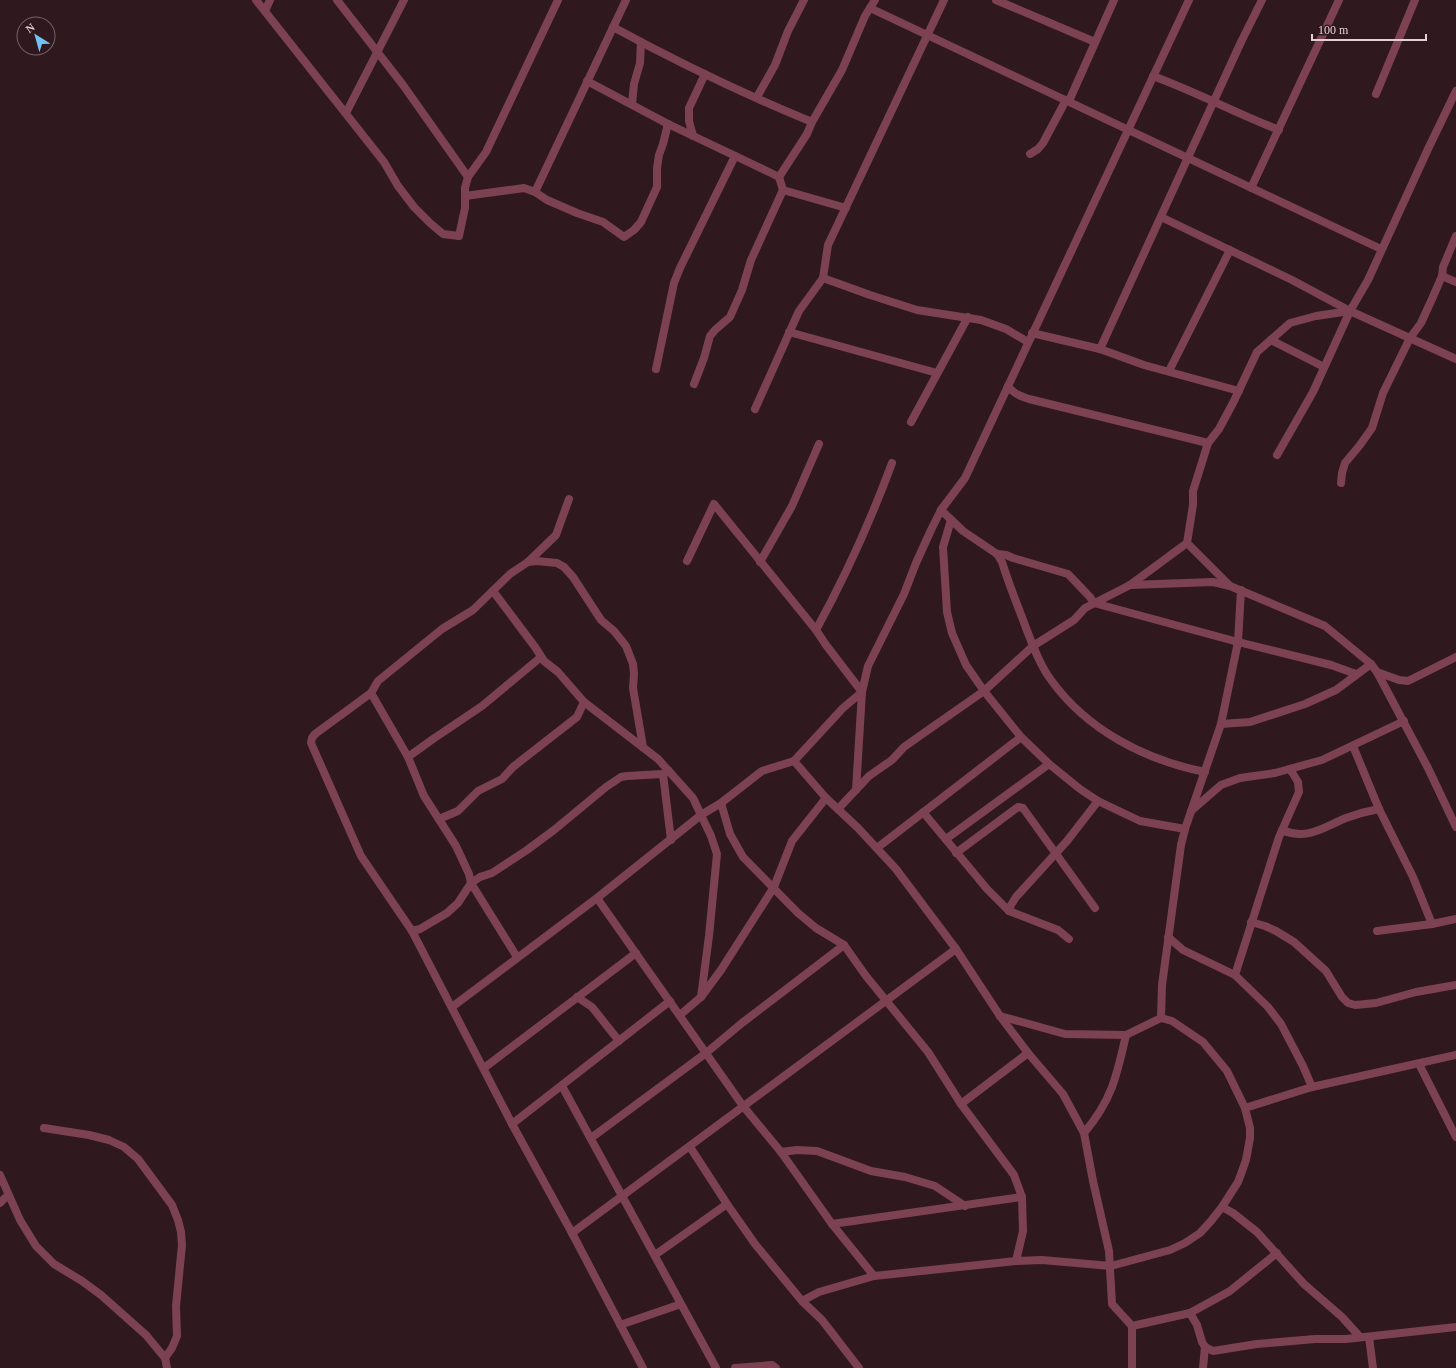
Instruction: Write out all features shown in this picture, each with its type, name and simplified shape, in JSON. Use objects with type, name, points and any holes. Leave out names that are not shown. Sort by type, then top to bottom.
[{"type":"street","points":[[256,0],[384,162],[398,186],[414,207],[443,234],[460,236],[465,208],[465,188],[468,177],[486,152],[558,0]]},
{"type":"street","points":[[265,12],[270,0]]},
{"type":"street","points":[[338,0],[404,85],[468,177]]},
{"type":"street","points":[[346,113],[404,0]]},
{"type":"street","points":[[535,192],[626,0]]},
{"type":"street","points":[[757,98],[775,65],[788,31],[804,0]]},
{"type":"street","points":[[779,177],[801,146],[812,122],[842,70],[875,0]]},
{"type":"street","points":[[755,409],[799,311],[823,278],[828,245],[944,0]]},
{"type":"street","points":[[996,0],[1095,42]]},
{"type":"street","points":[[1030,154],[1038,149],[1043,143],[1067,101],[1114,0]]},
{"type":"street","points":[[856,790],[862,692],[868,666],[904,594],[916,563],[941,510],[965,478],[1189,0]]},
{"type":"street","points":[[1100,349],[1262,0]]},
{"type":"street","points":[[1251,188],[1339,0]]},
{"type":"street","points":[[1376,94],[1415,0]]},
{"type":"street","points":[[870,8],[1381,249]]},
{"type":"street","points":[[613,27],[705,74],[812,122]]},
{"type":"street","points":[[632,104],[634,84],[640,63],[641,42]]},
{"type":"street","points":[[693,136],[689,121],[690,108],[705,74]]},
{"type":"street","points":[[1153,76],[1174,83],[1251,119],[1279,130]]},
{"type":"street","points":[[587,81],[668,124],[779,177],[783,190],[751,260],[742,290],[730,317],[710,336],[704,358],[694,384]]},
{"type":"street","points":[[1277,455],[1313,392],[1350,311],[1368,280],[1381,249],[1456,91]]},
{"type":"street","points":[[465,196],[524,188],[577,213],[603,222],[624,237],[641,222],[657,187],[659,155],[668,124]]},
{"type":"street","points":[[656,369],[674,283],[735,156]]},
{"type":"street","points":[[783,190],[846,208]]},
{"type":"street","points":[[1161,217],[1350,311],[1456,359]]},
{"type":"street","points":[[1341,483],[1345,463],[1360,445],[1373,425],[1382,393],[1410,338],[1421,323],[1442,276],[1443,267],[1456,236]]},
{"type":"street","points":[[1169,371],[1230,250]]},
{"type":"street","points":[[1442,276],[1456,282]]},
{"type":"street","points":[[823,278],[870,296],[917,310],[929,313],[968,317],[991,323],[1028,342]]},
{"type":"street","points":[[838,809],[869,776],[892,760],[904,747],[984,691],[1033,646],[1074,620],[1085,608],[1130,585],[1187,543],[1193,505],[1193,491],[1208,443],[1219,429],[1257,352],[1290,323],[1316,316],[1350,311]]},
{"type":"street","points":[[911,422],[968,317]]},
{"type":"street","points":[[789,332],[937,373]]},
{"type":"street","points":[[1032,333],[1100,349],[1144,365],[1239,391]]},
{"type":"street","points":[[1271,340],[1324,367]]},
{"type":"street","points":[[1008,386],[1018,395],[1208,443]]},
{"type":"street","points":[[760,562],[792,506],[819,444]]},
{"type":"street","points":[[816,630],[840,584],[881,493],[892,463]]},
{"type":"street","points":[[568,499],[556,535],[528,562],[510,574],[473,610],[442,629],[378,681],[371,693],[315,734],[311,743],[361,856],[412,931],[512,1124],[572,1233],[642,1368]]},
{"type":"street","points":[[687,561],[714,504],[816,630],[862,692]]},
{"type":"street","points":[[941,510],[963,531],[997,554],[1068,574],[1094,603],[1238,642],[1331,664],[1356,674]]},
{"type":"street","points":[[951,520],[943,547],[947,612],[952,633],[966,665],[984,691],[1021,737],[1049,764],[1080,789],[1098,801],[1140,821],[1185,829]]},
{"type":"street","points":[[1187,543],[1230,586]]},
{"type":"street","points":[[997,554],[1002,562],[1033,646],[1050,679],[1063,695],[1082,713],[1121,742],[1165,762],[1205,772]]},
{"type":"street","points":[[528,562],[536,560],[557,563],[564,567],[573,577],[601,620],[614,631],[626,646],[633,664],[633,688],[643,747]]},
{"type":"street","points":[[1130,585],[1213,582],[1241,590],[1325,626],[1371,664],[1377,672],[1404,721],[1456,827]]},
{"type":"street","points":[[1161,1018],[1162,985],[1181,845],[1185,829],[1221,724],[1238,642],[1241,590]]},
{"type":"street","points":[[493,591],[549,666],[558,672],[584,702],[658,759],[666,772],[693,798],[717,854],[701,997]]},
{"type":"street","points":[[408,758],[482,706],[541,657]]},
{"type":"street","points":[[1377,672],[1399,680],[1408,681],[1456,657]]},
{"type":"street","points":[[1221,724],[1250,722],[1305,704],[1336,690],[1371,664]]},
{"type":"street","points":[[452,1007],[597,898],[701,815],[721,803],[762,771],[794,761],[843,708],[862,692]]},
{"type":"street","points":[[371,693],[408,758],[424,796],[461,855],[471,883],[517,957]]},
{"type":"street","points":[[439,819],[458,810],[478,791],[502,779],[513,767],[577,717],[584,702]]},
{"type":"street","points":[[1191,811],[1221,785],[1240,778],[1275,773],[1322,760],[1404,721]]},
{"type":"street","points":[[878,848],[1021,737]]},
{"type":"street","points":[[1353,746],[1379,809],[1413,877],[1432,924]]},
{"type":"street","points":[[794,761],[826,798],[878,848],[896,869],[956,949],[1000,1016],[1028,1053],[1063,1094],[1084,1133],[1109,1251],[1112,1304],[1132,1326],[1132,1368]]},
{"type":"street","points":[[946,838],[1049,764]]},
{"type":"street","points":[[1235,975],[1282,830],[1299,792],[1298,782],[1290,769]]},
{"type":"street","points":[[666,772],[670,840]]},
{"type":"street","points":[[412,931],[420,930],[447,913],[458,903],[471,883],[480,877],[492,873],[527,850],[606,787],[627,776],[666,772]]},
{"type":"street","points":[[680,1016],[701,997],[721,970],[774,887],[792,841],[826,798]]},
{"type":"street","points":[[1009,911],[1016,897],[1067,841],[1098,801]]},
{"type":"street","points":[[721,803],[730,834],[743,858],[804,918],[816,928],[844,945],[886,1001],[928,1052],[961,1104],[1014,1175],[1022,1197],[1024,1231],[1016,1261]]},
{"type":"street","points":[[956,853],[1018,807],[1023,808],[1095,908]]},
{"type":"street","points":[[1282,830],[1295,834],[1317,831],[1346,818],[1379,809]]},
{"type":"street","points":[[923,812],[987,889],[1009,911],[1058,930],[1069,939]]},
{"type":"street","points":[[597,898],[743,1106],[781,1152],[832,1224],[874,1276]]},
{"type":"street","points":[[1377,931],[1432,924],[1456,919]]},
{"type":"street","points":[[1251,922],[1271,929],[1294,942],[1326,971],[1342,997],[1348,1003],[1355,1005],[1376,1003],[1416,992],[1456,985]]},
{"type":"street","points":[[1168,938],[1183,950],[1235,975],[1268,1007],[1281,1024],[1312,1087]]},
{"type":"street","points":[[591,1138],[706,1054],[742,1023],[844,945]]},
{"type":"street","points":[[572,1233],[956,949]]},
{"type":"street","points":[[484,1068],[636,953]]},
{"type":"street","points":[[577,997],[592,1006],[619,1041]]},
{"type":"street","points":[[512,1124],[670,1001]]},
{"type":"street","points":[[802,1301],[819,1292],[874,1276],[1016,1261],[1042,1260],[1111,1266],[1170,1250],[1185,1243],[1200,1233],[1222,1207],[1238,1182],[1248,1153],[1250,1128],[1245,1108],[1227,1071],[1204,1042],[1172,1021],[1161,1018],[1126,1035],[1065,1034],[1000,1016]]},
{"type":"street","points":[[1084,1133],[1096,1119],[1106,1102],[1117,1076],[1126,1035]]},
{"type":"street","points":[[961,1104],[1028,1053]]},
{"type":"street","points":[[1245,1108],[1312,1087],[1456,1055]]},
{"type":"street","points":[[1418,1064],[1456,1137]]},
{"type":"street","points":[[562,1086],[716,1368]]},
{"type":"street","points":[[44,1128],[89,1135],[109,1140],[124,1147],[138,1160],[172,1204],[181,1232],[182,1245],[176,1306],[177,1336],[172,1348],[165,1358]]},
{"type":"street","points":[[690,1147],[727,1204],[756,1244],[802,1301],[822,1320],[859,1368]]},
{"type":"street","points":[[781,1152],[797,1150],[817,1151],[871,1171],[905,1177],[935,1186],[965,1206]]},
{"type":"street","points":[[0,1175],[20,1220],[36,1246],[54,1264],[82,1281],[101,1295],[146,1335],[165,1358],[167,1368]]},
{"type":"street","points":[[0,1203],[8,1195]]},
{"type":"street","points":[[832,1224],[1022,1197]]},
{"type":"street","points":[[655,1255],[727,1204]]},
{"type":"street","points":[[1222,1207],[1245,1222],[1277,1253],[1290,1270],[1342,1317],[1360,1337]]},
{"type":"street","points":[[1132,1326],[1190,1313],[1230,1290],[1277,1253]]},
{"type":"street","points":[[620,1325],[681,1304]]},
{"type":"street","points":[[1190,1313],[1205,1347],[1203,1368]]},
{"type":"street","points":[[1205,1347],[1214,1351],[1256,1344],[1369,1337],[1456,1327]]},
{"type":"street","points":[[1369,1337],[1373,1368]]},
{"type":"street","points":[[735,1368],[772,1365],[776,1368]]}]
